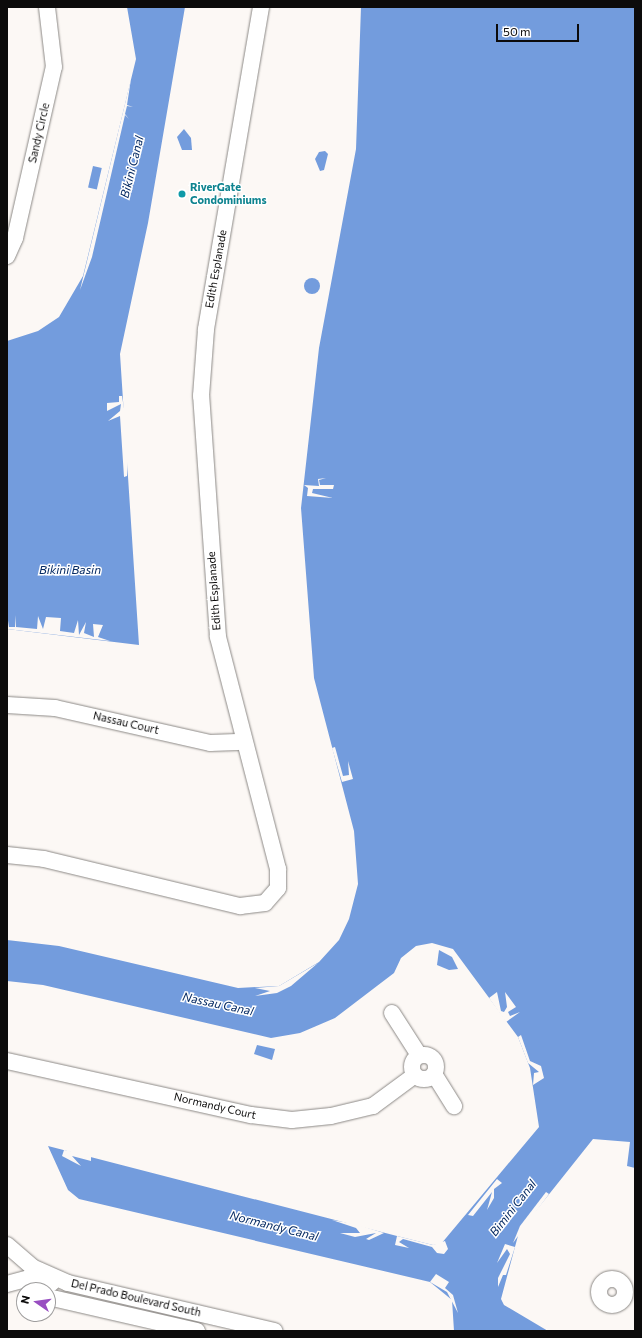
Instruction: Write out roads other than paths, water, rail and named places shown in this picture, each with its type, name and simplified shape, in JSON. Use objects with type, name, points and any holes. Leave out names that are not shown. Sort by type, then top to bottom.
[{"type":"street","name":"Sandy Circle","points":[[7,256],[15,238],[54,67],[47,7]]},
{"type":"street","name":"Edith Esplanade","points":[[7,855],[44,859],[240,906],[265,903],[276,893],[279,874],[223,664],[215,611],[201,396],[260,7]]},
{"type":"street","name":"Nassau Court","points":[[7,705],[55,708],[210,743],[244,742]]},
{"type":"street","points":[[392,1013],[419,1056],[433,1058],[436,1066],[434,1074],[427,1079],[415,1075],[412,1063],[419,1056]]},
{"type":"street","name":"Normandy Court","points":[[7,1061],[251,1115],[292,1120],[331,1116],[373,1106],[415,1075]]},
{"type":"street","points":[[434,1074],[454,1106]]},
{"type":"street","name":"Del Prado Boulevard South","points":[[7,1245],[43,1273],[107,1292],[274,1331]]},
{"type":"street","points":[[15,1282],[40,1279],[84,1292],[107,1292]]},
{"type":"street","points":[[597,1301],[614,1304],[629,1297]]},
{"type":"street","name":"Del Prado Boulevard South","points":[[56,1299],[138,1324],[197,1331]]},
{"type":"street","points":[[138,1324],[143,1300]]},
{"type":"water","name":"Bikini Basin","points":[[127,7],[185,7],[148,223],[120,354],[139,645],[7,629],[7,341],[38,331],[59,317],[83,276],[136,59]]},
{"type":"water","points":[[361,7],[635,7],[635,1168],[627,1166],[630,1142],[593,1139],[519,1232],[501,1299],[504,1305],[548,1331],[454,1331],[452,1300],[430,1282],[79,1199],[68,1190],[48,1146],[433,1245],[441,1244],[539,1127],[530,1068],[518,1037],[453,949],[432,943],[416,946],[401,958],[394,973],[335,1018],[300,1033],[271,1038],[43,985],[7,981],[7,940],[59,946],[238,988],[279,986],[319,962],[339,940],[349,919],[358,884],[354,831],[314,678],[301,508],[319,348],[356,149]]},
{"type":"water","points":[[184,129],[191,138],[192,150],[182,150],[177,137]]},
{"type":"water","points":[[325,151],[328,154],[324,170],[320,171],[315,159],[319,152]]},
{"type":"water","points":[[93,166],[102,168],[97,189],[88,187]]},
{"type":"water","points":[[312,278],[318,280],[320,286],[318,292],[312,294],[306,292],[304,286],[306,280]]},
{"type":"water","points":[[439,950],[452,957],[458,969],[449,970],[437,965]]},
{"type":"water","points":[[257,1045],[275,1049],[272,1060],[254,1054]]},
{"type":"place","name":"RiverGate Condominiums","points":[[182,194]]},
{"type":"water label","name":"Bikini Canal","points":[[132,167]]},
{"type":"water label","name":"Nassau Canal","points":[[218,1004]]},
{"type":"water label","name":"Bimini Canal","points":[[513,1208]]},
{"type":"water label","name":"Normandy Canal","points":[[274,1226]]}]
